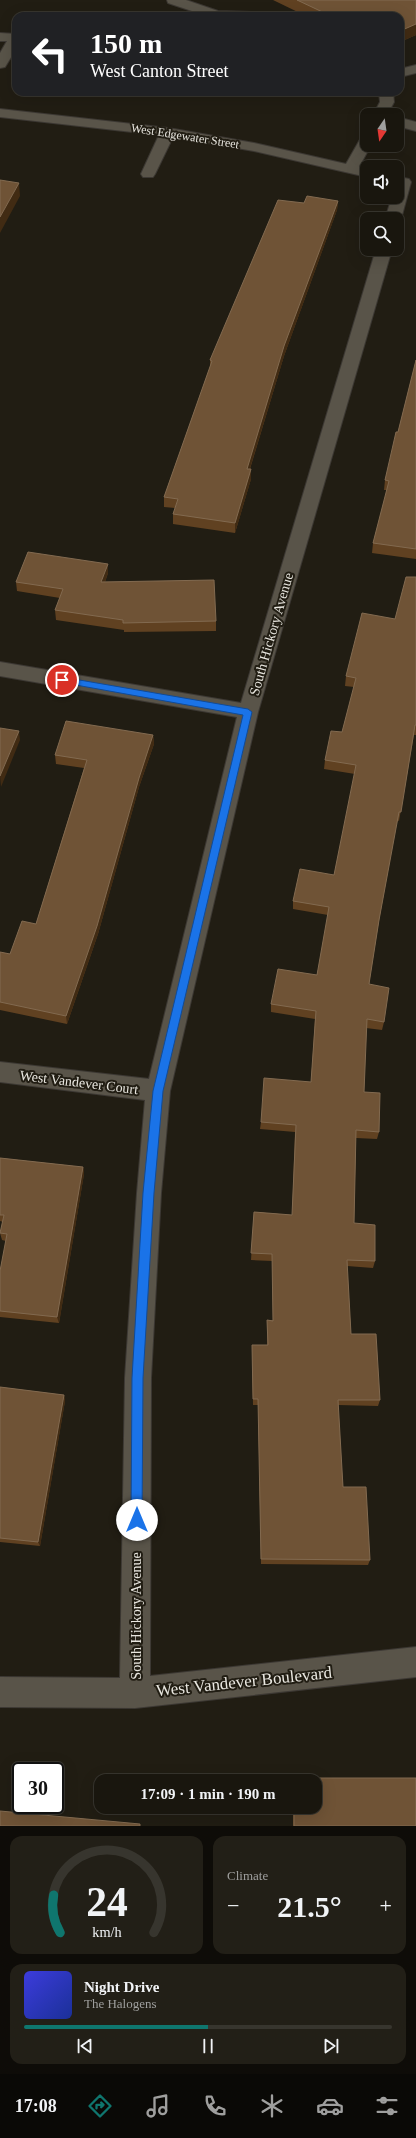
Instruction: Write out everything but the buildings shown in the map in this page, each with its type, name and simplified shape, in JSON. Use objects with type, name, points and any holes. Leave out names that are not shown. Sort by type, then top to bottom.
[{"type":"street","points":[[173,0],[208,12]]},
{"type":"street","points":[[246,1],[249,12]]},
{"type":"street","points":[[0,37],[12,38]]},
{"type":"street","points":[[0,64],[12,44]]},
{"type":"street","points":[[404,72],[416,69]]},
{"type":"street","points":[[384,108],[387,102],[386,96]]},
{"type":"street","name":"West Edgewater Street","points":[[0,113],[168,132],[254,147],[360,171]]},
{"type":"street","points":[[404,124],[416,127]]},
{"type":"street","points":[[148,174],[168,132]]},
{"type":"street","points":[[351,169],[360,152]]},
{"type":"street","points":[[396,212],[406,183]]},
{"type":"street","name":"South Hickory Avenue","points":[[135,1693],[138,1378],[149,1193],[158,1091],[248,712],[382,256]]},
{"type":"street","points":[[0,669],[248,712]]},
{"type":"street","name":"West Vandever Court","points":[[0,1072],[158,1091]]},
{"type":"street","name":"West Vandever Boulevard","points":[[0,1692],[135,1693],[416,1662]]},
{"type":"route","points":[[62,680],[248,712],[158,1091],[149,1193],[138,1378],[137,1520]]}]
